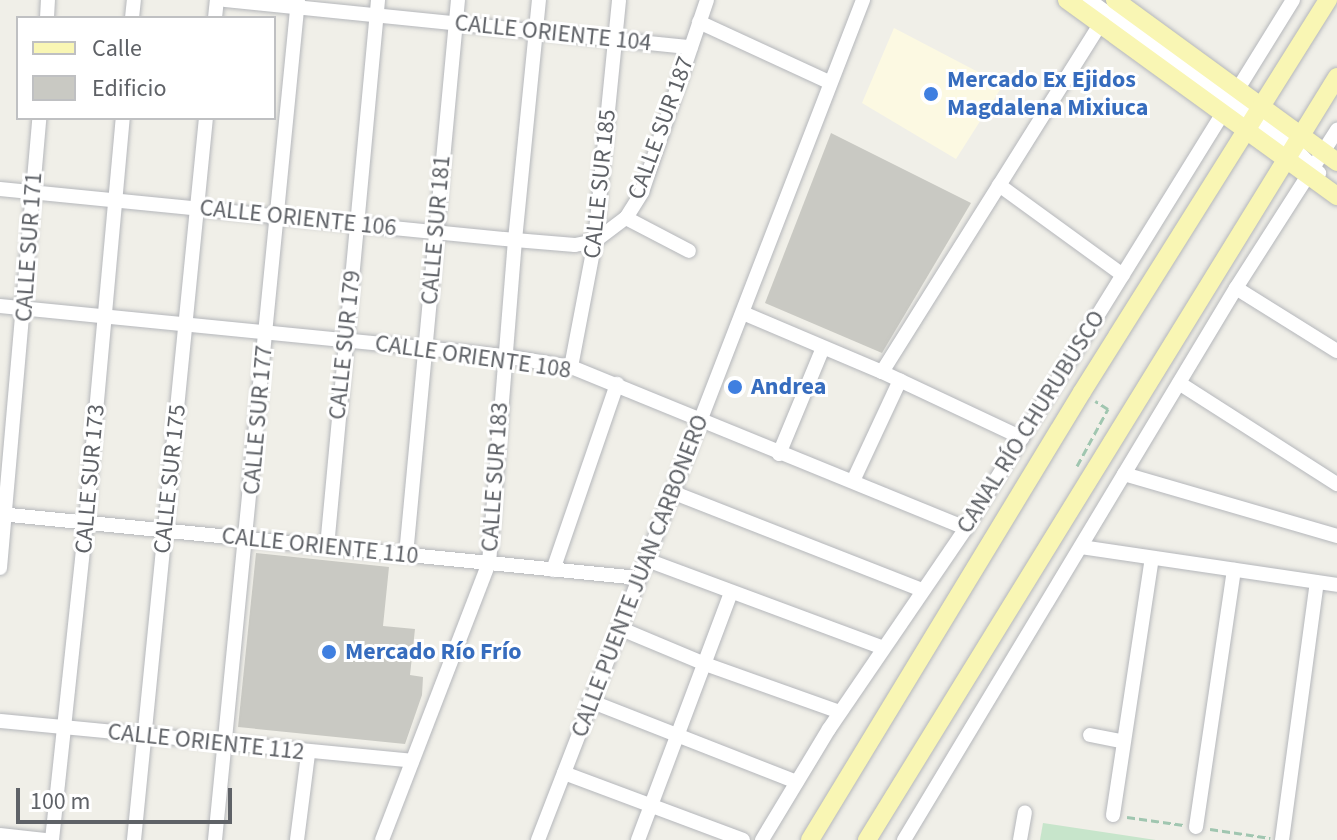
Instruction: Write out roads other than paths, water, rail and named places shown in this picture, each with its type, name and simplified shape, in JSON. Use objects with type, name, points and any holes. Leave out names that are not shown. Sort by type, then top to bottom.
[{"type":"main road","points":[[1067,0],[1100,24],[1231,102],[1292,148],[1320,163]]},
{"type":"main road","points":[[1115,0],[1231,102],[1292,148],[1320,163],[1337,196]]},
{"type":"main road","name":"CANAL RÍO CHURUBUSCO","points":[[810,840],[1082,392],[1328,0]]},
{"type":"main road","points":[[867,840],[1337,77]]},
{"type":"street","name":"CALLE ORIENTE 104","points":[[225,0],[378,8],[455,23],[691,47]]},
{"type":"street","name":"CALLE SUR 181","points":[[406,555],[458,0]]},
{"type":"street","name":"CALLE SUR 183","points":[[382,840],[489,563],[504,356],[539,0]]},
{"type":"street","name":"CALLE SUR 185","points":[[571,367],[595,241],[619,0]]},
{"type":"street","name":"CALLE SUR 187","points":[[595,241],[626,218],[642,192],[707,0]]},
{"type":"street","name":"CALLE PUENTE JUAN CARBONERO","points":[[538,840],[863,0]]},
{"type":"street","points":[[1089,0],[1231,102]]},
{"type":"street","name":"CANAL RÍO CHURUBUSCO","points":[[762,840],[840,712],[966,528],[1293,0]]},
{"type":"street","name":"CALLE SUR 177","points":[[215,840],[298,4]]},
{"type":"street","name":"CALLE SUR 179","points":[[327,547],[344,340],[378,8]]},
{"type":"street","points":[[699,22],[829,82]]},
{"type":"street","points":[[882,372],[1100,24]]},
{"type":"street","name":"CALLE SUR 171","points":[[0,568],[25,309],[39,120]]},
{"type":"street","name":"CALLE SUR 173","points":[[52,840],[66,727],[123,120]]},
{"type":"street","name":"CALLE SUR 175","points":[[134,840],[206,120]]},
{"type":"street","points":[[904,840],[1236,288],[1320,163],[1337,130]]},
{"type":"street","points":[[1320,163],[1337,171]]},
{"type":"street","points":[[1320,163],[1337,186]]},
{"type":"street","points":[[999,185],[1123,275]]},
{"type":"street","name":"CALLE ORIENTE 106","points":[[0,189],[515,240],[575,245],[595,241]]},
{"type":"street","points":[[626,218],[689,251]]},
{"type":"street","points":[[1236,288],[1337,351]]},
{"type":"street","name":"CALLE ORIENTE 108","points":[[0,306],[504,356],[571,367],[966,528]]},
{"type":"street","points":[[743,313],[900,380],[1022,438]]},
{"type":"street","points":[[779,454],[823,348]]},
{"type":"street","points":[[853,481],[900,380]]},
{"type":"street","points":[[1179,383],[1337,484]]},
{"type":"street","points":[[553,570],[617,384]]},
{"type":"street","points":[[1124,474],[1337,536]]},
{"type":"street","points":[[672,492],[922,590]]},
{"type":"street","name":"CALLE ORIENTE 110","points":[[3,514],[639,578]]},
{"type":"street","points":[[1081,547],[1337,585]]},
{"type":"street","points":[[1113,815],[1152,558]]},
{"type":"street","points":[[647,560],[883,648]]},
{"type":"street","points":[[1196,827],[1234,570]]},
{"type":"street","points":[[1282,840],[1317,582]]},
{"type":"street","points":[[638,840],[731,593]]},
{"type":"street","points":[[619,628],[705,664],[840,712]]},
{"type":"street","points":[[590,701],[797,782]]},
{"type":"street","name":"CALLE ORIENTE 112","points":[[0,721],[308,754],[412,761]]},
{"type":"street","points":[[1090,735],[1122,741]]},
{"type":"street","points":[[297,840],[308,754]]},
{"type":"street","points":[[564,773],[743,840]]},
{"type":"street","points":[[1020,840],[1025,812]]},
{"type":"street","points":[[0,835],[45,840]]},
{"type":"place","name":"Mercado Ex Ejidos Magdalena Mixiuca","points":[[931,94]]},
{"type":"place","name":"Andrea","points":[[735,387]]},
{"type":"place","name":"Mercado Río Frío","points":[[329,652]]}]
